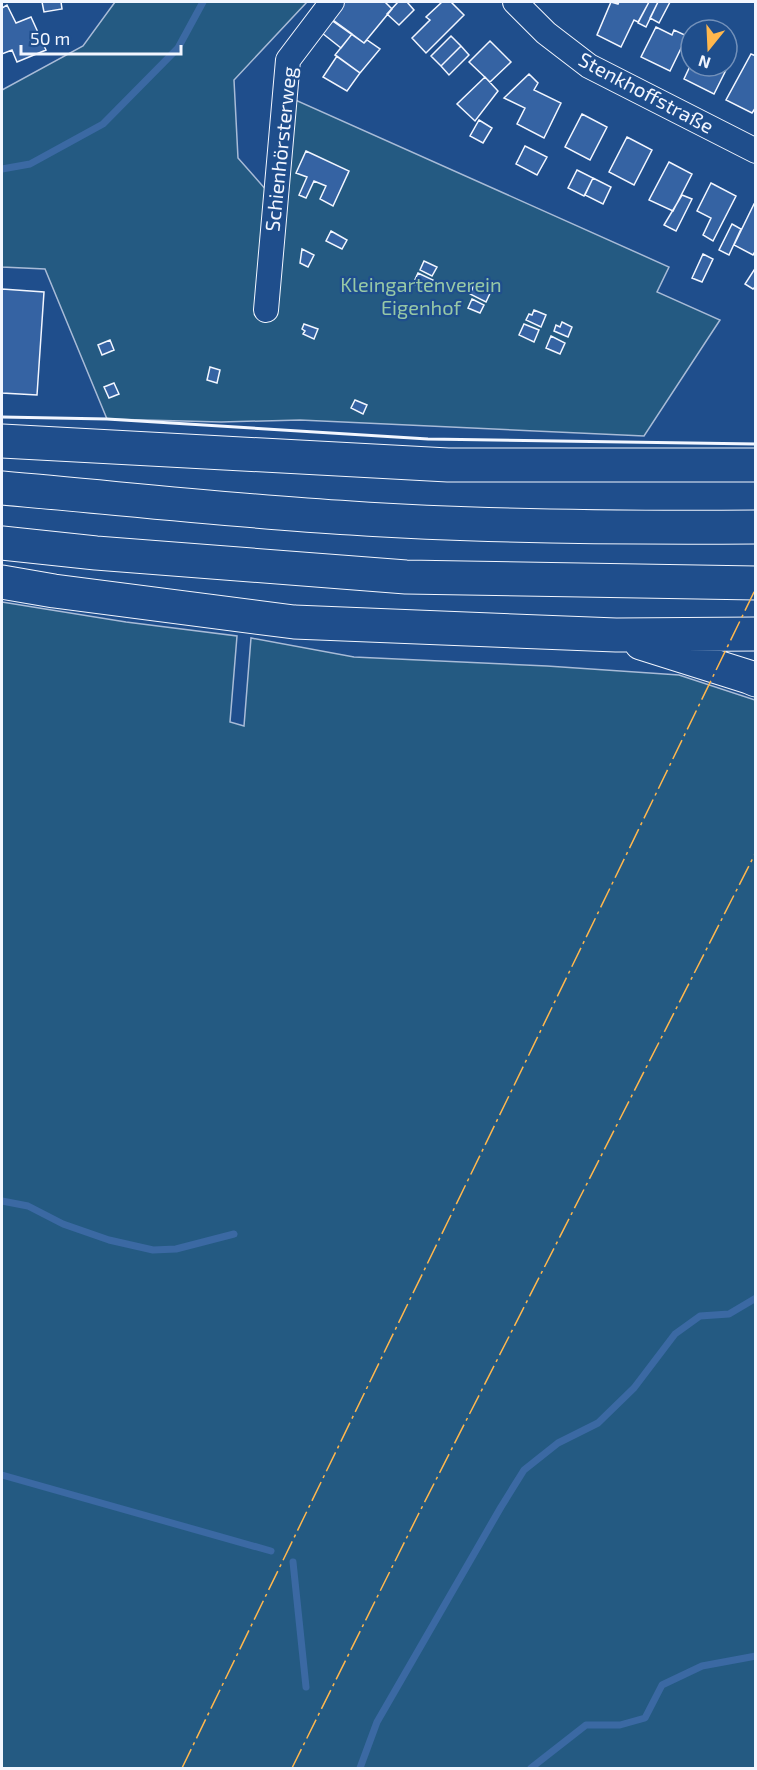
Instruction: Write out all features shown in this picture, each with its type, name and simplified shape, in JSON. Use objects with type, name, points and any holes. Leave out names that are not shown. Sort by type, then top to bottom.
[{"type":"highway","points":[[2,441],[448,465],[756,465]]},
{"type":"highway","points":[[2,488],[237,510],[353,518],[539,525],[756,527]]},
{"type":"highway","points":[[2,543],[96,553],[406,577],[756,582]]},
{"type":"highway","points":[[2,582],[54,591],[294,622],[616,635],[756,634]]},
{"type":"highway","points":[[616,635],[756,680]]},
{"type":"street","name":"Schienhörsterweg","points":[[266,310],[288,60],[332,2]]},
{"type":"street","name":"Stenkhoffstraße","points":[[516,2],[546,33],[589,66],[756,151]]},
{"type":"green space","name":"Kleingartenverein Eigenhof","points":[[115,2],[307,2],[234,80],[238,158],[267,191],[291,98],[669,267],[657,292],[720,320],[644,436],[300,420],[221,422],[107,419],[45,269],[2,267],[2,90],[83,46]]},
{"type":"green space","points":[[2,602],[126,622],[237,636],[230,722],[244,726],[251,638],[354,657],[679,675],[755,700],[755,1768],[2,1768]]},
{"type":"building","points":[[42,2],[61,2],[62,9],[44,12]]},
{"type":"building","points":[[344,2],[385,2],[392,9],[364,43],[330,19]]},
{"type":"building","points":[[398,2],[407,2],[414,10],[399,25],[387,14]]},
{"type":"building","points":[[442,2],[451,2],[464,15],[426,53],[412,38],[430,20],[426,17]]},
{"type":"building","points":[[611,2],[618,4],[619,2],[649,2],[638,22],[634,20],[621,47],[597,35]]},
{"type":"building","points":[[649,2],[658,2],[646,27],[638,23]]},
{"type":"building","points":[[658,2],[670,2],[659,23],[650,18]]},
{"type":"building","points":[[7,5],[16,23],[31,17],[46,50],[17,62],[12,50],[2,54],[2,8]]},
{"type":"building","points":[[333,20],[352,34],[341,48],[322,33]]},
{"type":"building","points":[[656,27],[672,35],[674,30],[679,32],[679,52],[670,71],[641,57]]},
{"type":"building","points":[[352,34],[364,43],[367,40],[380,49],[360,73],[335,55]]},
{"type":"building","points":[[451,36],[461,46],[441,66],[431,56]]},
{"type":"building","points":[[490,41],[511,62],[490,82],[469,62]]},
{"type":"building","points":[[461,46],[469,55],[449,75],[441,66]]},
{"type":"building","points":[[751,54],[756,56],[756,107],[752,113],[726,100]]},
{"type":"building","points":[[337,56],[360,73],[347,91],[323,77]]},
{"type":"building","points":[[529,74],[538,83],[534,90],[561,103],[544,138],[517,124],[525,108],[504,98]]},
{"type":"building","points":[[485,77],[498,91],[475,121],[457,104]]},
{"type":"building","points":[[684,78],[722,78],[714,94]]},
{"type":"building","points":[[582,114],[607,127],[590,160],[565,147]]},
{"type":"building","points":[[479,120],[492,128],[483,143],[470,136]]},
{"type":"building","points":[[627,137],[652,150],[634,185],[609,172]]},
{"type":"building","points":[[525,146],[547,157],[537,175],[516,164]]},
{"type":"building","points":[[306,151],[349,171],[333,206],[320,199],[326,186],[314,181],[306,198],[299,195],[307,177],[296,173]]},
{"type":"building","points":[[669,162],[692,174],[673,211],[649,200]]},
{"type":"building","points":[[577,170],[593,178],[584,196],[568,188]]},
{"type":"building","points":[[593,178],[611,187],[603,204],[585,195]]},
{"type":"building","points":[[711,183],[736,196],[713,241],[703,235],[711,218],[697,211]]},
{"type":"building","points":[[682,195],[692,199],[676,231],[664,225]]},
{"type":"building","points":[[754,204],[756,205],[756,250],[753,255],[734,245]]},
{"type":"building","points":[[732,224],[741,229],[729,255],[719,250]]},
{"type":"building","points":[[331,231],[347,240],[342,249],[326,241]]},
{"type":"building","points":[[302,249],[314,255],[308,267],[300,263]]},
{"type":"building","points":[[703,254],[713,259],[702,282],[692,278]]},
{"type":"building","points":[[424,261],[437,267],[432,276],[420,270]]},
{"type":"building","points":[[756,267],[756,286],[753,289],[745,284]]},
{"type":"building","points":[[418,273],[433,280],[428,291],[413,284]]},
{"type":"building","points":[[475,283],[491,291],[486,302],[470,294]]},
{"type":"building","points":[[2,289],[44,292],[37,395],[2,393]]},
{"type":"building","points":[[472,299],[484,305],[480,313],[468,308]]},
{"type":"building","points":[[534,310],[546,315],[541,327],[526,320]]},
{"type":"building","points":[[562,322],[572,327],[568,337],[554,331],[556,325],[560,327]]},
{"type":"building","points":[[304,324],[318,329],[314,339],[303,334]]},
{"type":"building","points":[[524,324],[539,330],[534,342],[519,335]]},
{"type":"building","points":[[551,336],[565,343],[560,354],[546,348]]},
{"type":"building","points":[[110,340],[114,350],[102,355],[98,345]]},
{"type":"building","points":[[210,367],[220,370],[217,383],[207,380]]},
{"type":"building","points":[[114,383],[119,394],[109,398],[104,387]]},
{"type":"building","points":[[355,400],[367,405],[363,414],[351,408]]},
{"type":"waterway","points":[[2,169],[30,164],[103,124],[178,48],[203,2]]},
{"type":"waterway","points":[[2,1201],[28,1206],[63,1224],[109,1240],[153,1250],[176,1249],[234,1234]]},
{"type":"waterway","points":[[360,1768],[377,1722],[524,1470],[558,1443],[598,1423],[634,1388],[675,1334],[700,1316],[729,1314],[756,1298]]},
{"type":"waterway","points":[[2,1475],[271,1551]]},
{"type":"waterway","points":[[293,1562],[306,1687]]},
{"type":"waterway","points":[[531,1768],[586,1725],[620,1725],[645,1718],[662,1685],[702,1666],[756,1656]]},
{"type":"wall","points":[[2,417],[107,419],[428,439],[756,444]]},
{"type":"power","points":[[182,1768],[756,588]]},
{"type":"power","points":[[292,1768],[417,1517],[756,852]]}]
